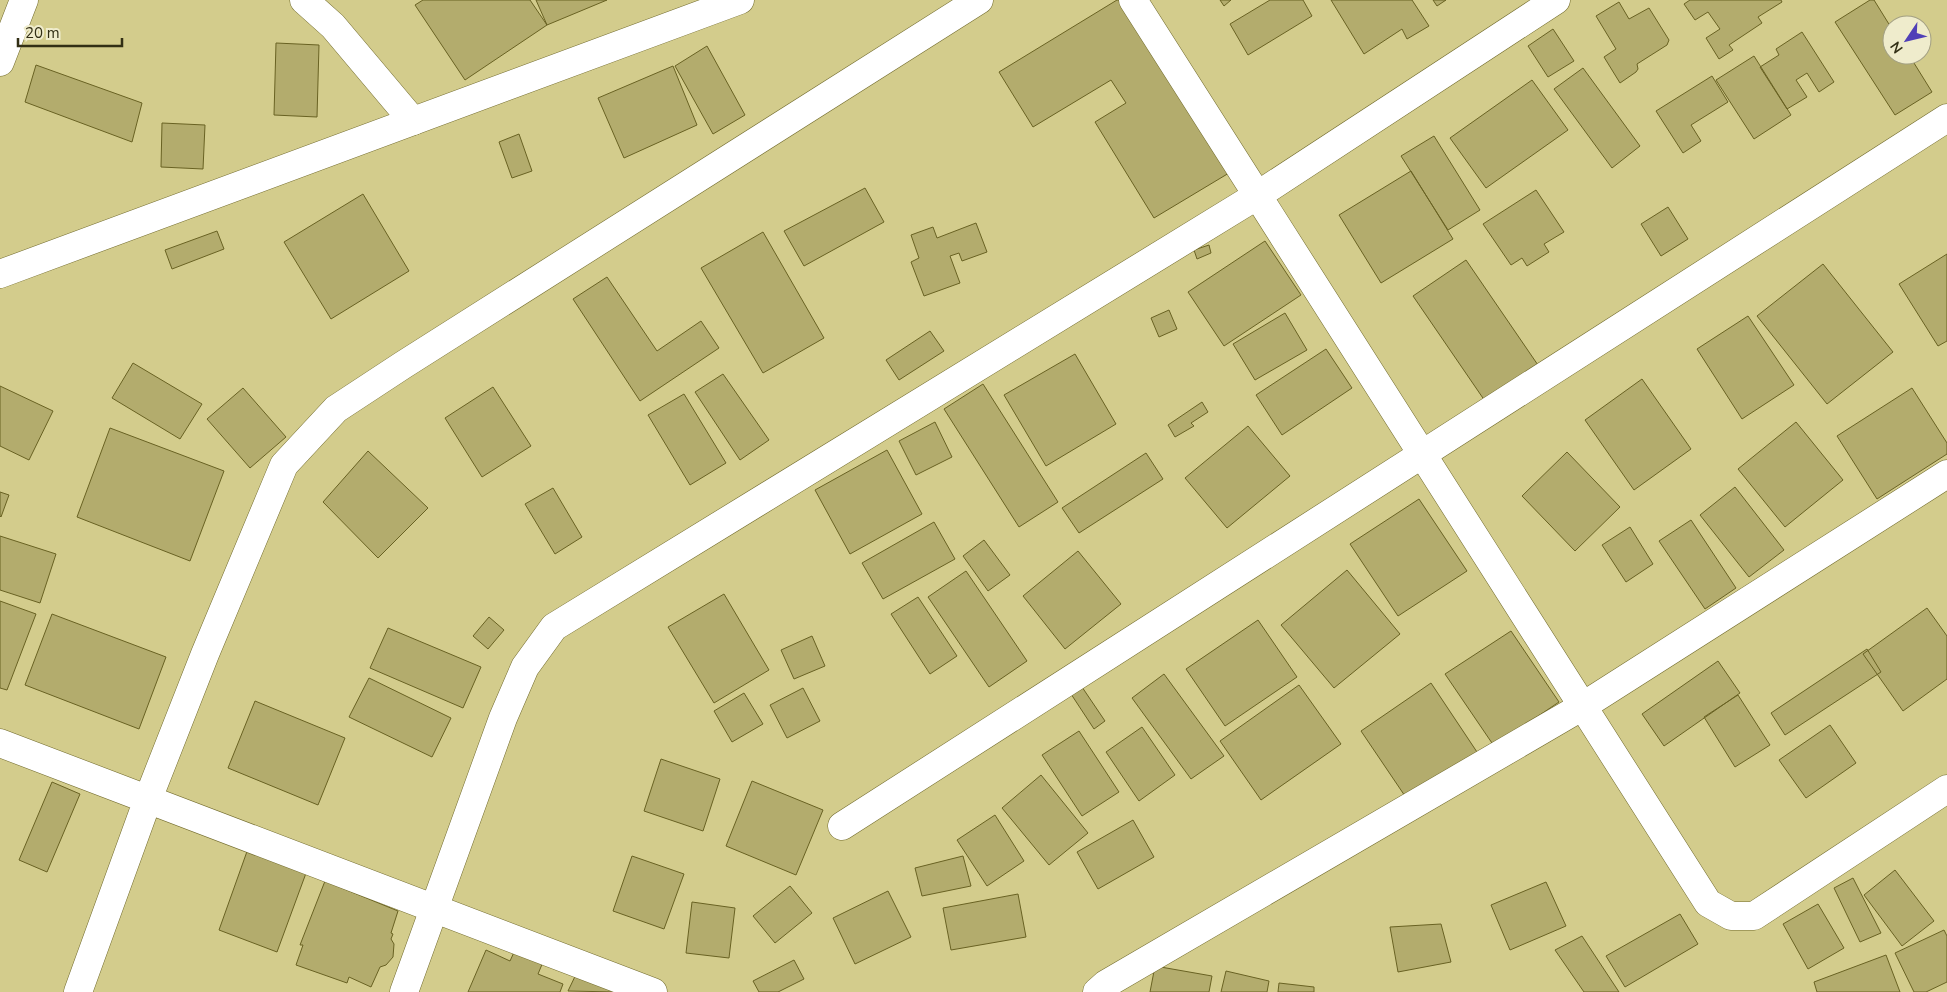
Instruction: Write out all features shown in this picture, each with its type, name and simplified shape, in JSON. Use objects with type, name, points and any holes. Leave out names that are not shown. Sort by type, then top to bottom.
[{"type":"street","points":[[0,62],[24,0]]},
{"type":"street","points":[[304,0],[333,26],[413,121]]},
{"type":"street","points":[[0,274],[740,0]]},
{"type":"street","points":[[78,992],[148,800],[205,654],[284,465],[336,410],[403,364],[979,0]]},
{"type":"street","points":[[1133,0],[1708,903],[1731,916],[1754,916],[1947,789]]},
{"type":"street","points":[[404,992],[503,718],[525,668],[554,627],[1258,195],[1556,0]]},
{"type":"street","points":[[842,826],[1947,118]]},
{"type":"street","points":[[1097,992],[1106,984],[1583,706],[1947,474]]},
{"type":"street","points":[[0,743],[653,992]]},
{"type":"building","points":[[423,0],[530,0],[547,25],[465,80],[415,5]]},
{"type":"building","points":[[536,0],[607,0],[547,25]]},
{"type":"building","points":[[1117,0],[1123,0],[1229,173],[1154,218],[1095,122],[1126,103],[1111,80],[1033,127],[999,72]]},
{"type":"building","points":[[1220,0],[1231,0],[1224,6]]},
{"type":"building","points":[[1270,0],[1303,0],[1312,16],[1248,55],[1230,24]]},
{"type":"building","points":[[1331,0],[1412,0],[1429,26],[1407,39],[1402,29],[1364,54]]},
{"type":"building","points":[[1433,0],[1446,0],[1437,6]]},
{"type":"building","points":[[1690,0],[1781,0],[1782,2],[1758,17],[1762,23],[1729,45],[1733,50],[1719,59],[1706,38],[1720,29],[1708,12],[1695,20],[1684,4]]},
{"type":"building","points":[[1870,0],[1874,0],[1883,15],[1882,65],[1915,65],[1932,92],[1895,115],[1835,22]]},
{"type":"building","points":[[1619,2],[1629,19],[1649,8],[1669,40],[1667,45],[1637,64],[1638,69],[1636,72],[1620,83],[1604,57],[1616,49],[1596,16]]},
{"type":"building","points":[[1553,29],[1574,61],[1548,77],[1528,46]]},
{"type":"building","points":[[1802,32],[1834,82],[1819,92],[1807,73],[1796,80],[1807,97],[1787,109],[1760,67],[1779,55],[1776,49]]},
{"type":"building","points":[[276,43],[319,45],[317,117],[274,115]]},
{"type":"building","points":[[707,46],[745,115],[713,134],[675,66]]},
{"type":"building","points":[[1754,56],[1791,115],[1754,139],[1716,80]]},
{"type":"building","points":[[36,65],[142,103],[132,142],[25,102]]},
{"type":"building","points":[[673,66],[697,125],[624,158],[598,98]]},
{"type":"building","points":[[1583,68],[1640,146],[1612,168],[1554,89]]},
{"type":"building","points":[[1712,76],[1728,102],[1691,125],[1701,141],[1683,153],[1656,111]]},
{"type":"building","points":[[1532,80],[1568,130],[1486,188],[1450,138]]},
{"type":"building","points":[[162,123],[205,125],[203,169],[161,167]]},
{"type":"building","points":[[519,134],[532,171],[512,178],[499,142]]},
{"type":"building","points":[[1434,136],[1480,210],[1448,230],[1401,156]]},
{"type":"building","points":[[1411,171],[1453,239],[1381,283],[1339,215]]},
{"type":"building","points":[[865,188],[884,222],[804,266],[784,231]]},
{"type":"building","points":[[1536,190],[1564,232],[1544,244],[1549,252],[1527,266],[1522,258],[1511,265],[1483,224]]},
{"type":"building","points":[[363,194],[409,271],[331,319],[284,242]]},
{"type":"building","points":[[1668,207],[1688,239],[1661,256],[1641,224]]},
{"type":"building","points":[[976,223],[987,252],[962,261],[959,253],[950,256],[960,283],[924,296],[911,262],[919,258],[911,235],[933,227],[937,238]]},
{"type":"building","points":[[217,231],[224,249],[172,269],[165,250]]},
{"type":"building","points":[[763,232],[824,338],[763,373],[701,268]]},
{"type":"building","points":[[1265,241],[1301,295],[1224,346],[1188,292]]},
{"type":"building","points":[[1209,245],[1211,253],[1197,259],[1194,250]]},
{"type":"building","points":[[1947,254],[1947,341],[1938,346],[1899,284]]},
{"type":"building","points":[[1466,260],[1540,368],[1487,404],[1413,296]]},
{"type":"building","points":[[1823,264],[1893,352],[1827,404],[1757,316]]},
{"type":"building","points":[[607,277],[657,351],[701,321],[719,348],[640,401],[573,299]]},
{"type":"building","points":[[1169,310],[1177,329],[1159,337],[1151,318]]},
{"type":"building","points":[[1285,313],[1307,350],[1255,380],[1233,344]]},
{"type":"building","points":[[1748,316],[1794,385],[1742,419],[1697,349]]},
{"type":"building","points":[[930,331],[944,351],[899,380],[886,360]]},
{"type":"building","points":[[1326,349],[1352,388],[1282,435],[1256,395]]},
{"type":"building","points":[[1075,354],[1116,424],[1046,466],[1004,395]]},
{"type":"building","points":[[133,363],[202,404],[180,439],[112,398]]},
{"type":"building","points":[[723,374],[769,440],[740,460],[695,392]]},
{"type":"building","points":[[1642,379],[1691,449],[1634,490],[1585,420]]},
{"type":"building","points":[[983,384],[1058,502],[1019,527],[944,409]]},
{"type":"building","points":[[0,386],[53,411],[29,460],[0,446]]},
{"type":"building","points":[[493,387],[531,446],[482,477],[445,418]]},
{"type":"building","points":[[243,388],[286,437],[250,468],[207,419]]},
{"type":"building","points":[[1912,388],[1947,443],[1947,454],[1877,499],[1837,436]]},
{"type":"building","points":[[684,394],[726,463],[690,485],[648,415]]},
{"type":"building","points":[[1202,402],[1208,412],[1191,423],[1194,426],[1175,437],[1168,425]]},
{"type":"building","points":[[935,422],[952,457],[916,475],[899,441]]},
{"type":"building","points":[[1796,422],[1843,480],[1785,527],[1738,469]]},
{"type":"building","points":[[1248,426],[1290,476],[1227,528],[1185,478]]},
{"type":"building","points":[[110,428],[224,471],[190,561],[77,517]]},
{"type":"building","points":[[887,450],[922,514],[850,554],[815,490]]},
{"type":"building","points":[[368,451],[428,508],[378,558],[323,502]]},
{"type":"building","points":[[1567,452],[1620,507],[1575,551],[1522,496]]},
{"type":"building","points":[[1146,453],[1163,479],[1079,533],[1062,508]]},
{"type":"building","points":[[1735,487],[1784,550],[1749,577],[1700,515]]},
{"type":"building","points":[[553,488],[582,537],[555,554],[525,504]]},
{"type":"building","points":[[0,492],[9,495],[1,517],[0,516]]},
{"type":"building","points":[[1419,499],[1467,571],[1398,616],[1350,544]]},
{"type":"building","points":[[1691,520],[1736,588],[1705,609],[1659,541]]},
{"type":"building","points":[[934,522],[955,559],[883,599],[862,563]]},
{"type":"building","points":[[1630,527],[1653,564],[1626,582],[1602,545]]},
{"type":"building","points":[[0,536],[56,554],[40,603],[0,590]]},
{"type":"building","points":[[984,540],[1010,575],[988,591],[963,556]]},
{"type":"building","points":[[1078,551],[1121,604],[1065,649],[1023,596]]},
{"type":"building","points":[[1347,570],[1400,634],[1334,688],[1281,625]]},
{"type":"building","points":[[966,571],[1027,661],[989,687],[928,597]]},
{"type":"building","points":[[724,594],[769,670],[714,703],[668,627]]},
{"type":"building","points":[[918,597],[957,656],[930,674],[891,614]]},
{"type":"building","points":[[0,601],[36,614],[7,690],[0,688]]},
{"type":"building","points":[[1927,608],[1947,636],[1947,679],[1903,711],[1863,654]]},
{"type":"building","points":[[52,614],[166,657],[139,729],[25,685]]},
{"type":"building","points":[[489,617],[504,630],[488,649],[473,636]]},
{"type":"building","points":[[1258,620],[1297,677],[1225,726],[1186,669]]},
{"type":"building","points":[[388,628],[481,667],[463,708],[370,668]]},
{"type":"building","points":[[1511,631],[1559,702],[1494,746],[1445,674]]},
{"type":"building","points":[[812,636],[825,666],[794,679],[781,650]]},
{"type":"building","points":[[1867,649],[1881,672],[1785,735],[1771,713]]},
{"type":"building","points":[[1718,661],[1740,693],[1664,746],[1642,714]]},
{"type":"building","points":[[1164,674],[1224,756],[1191,779],[1132,698]]},
{"type":"building","points":[[369,678],[451,718],[432,757],[349,717]]},
{"type":"building","points":[[1431,683],[1477,752],[1407,799],[1361,731]]},
{"type":"building","points":[[1299,685],[1341,744],[1261,800],[1220,741]]},
{"type":"building","points":[[1082,687],[1105,721],[1094,729],[1071,694]]},
{"type":"building","points":[[803,688],[820,721],[787,738],[770,705]]},
{"type":"building","points":[[744,693],[763,724],[732,742],[714,711]]},
{"type":"building","points":[[1738,695],[1770,745],[1735,767],[1704,717]]},
{"type":"building","points":[[255,701],[345,738],[318,805],[228,768]]},
{"type":"building","points":[[1830,725],[1856,763],[1806,798],[1779,760]]},
{"type":"building","points":[[1142,727],[1175,775],[1139,801],[1106,752]]},
{"type":"building","points":[[1079,731],[1119,792],[1082,816],[1042,755]]},
{"type":"building","points":[[661,759],[720,779],[703,831],[644,811]]},
{"type":"building","points":[[1041,775],[1088,833],[1049,865],[1002,808]]},
{"type":"building","points":[[752,781],[823,810],[796,875],[726,846]]},
{"type":"building","points":[[52,782],[80,794],[47,872],[19,860]]},
{"type":"building","points":[[995,815],[1024,861],[987,886],[957,840]]},
{"type":"building","points":[[1133,820],[1154,857],[1098,889],[1077,852]]},
{"type":"building","points":[[250,843],[309,865],[277,952],[219,930]]},
{"type":"building","points":[[632,856],[684,874],[664,929],[613,911]]},
{"type":"building","points":[[963,856],[971,886],[922,896],[915,868]]},
{"type":"building","points":[[1895,870],[1934,921],[1902,946],[1864,895]]},
{"type":"building","points":[[1853,878],[1881,933],[1860,942],[1834,888]]},
{"type":"building","points":[[325,881],[398,911],[391,933],[393,934],[391,939],[394,944],[393,957],[386,965],[380,967],[371,987],[349,977],[347,983],[296,965],[303,945],[300,945]]},
{"type":"building","points":[[1546,882],[1566,926],[1510,950],[1491,905]]},
{"type":"building","points":[[790,886],[812,913],[775,943],[753,916]]},
{"type":"building","points":[[888,891],[911,937],[855,964],[833,918]]},
{"type":"building","points":[[1018,894],[1026,937],[951,950],[943,908]]},
{"type":"building","points":[[692,902],[735,908],[729,958],[686,953]]},
{"type":"building","points":[[1818,904],[1844,948],[1808,969],[1783,924]]},
{"type":"building","points":[[1680,914],[1698,944],[1625,987],[1606,956]]},
{"type":"building","points":[[1441,924],[1451,962],[1398,972],[1390,927]]},
{"type":"building","points":[[1944,930],[1947,936],[1947,982],[1926,992],[1914,992],[1895,953]]},
{"type":"building","points":[[1582,936],[1619,992],[1584,992],[1555,950]]},
{"type":"building","points":[[486,950],[510,961],[515,950],[543,962],[538,974],[563,984],[560,992],[468,992]]},
{"type":"building","points":[[1886,955],[1900,992],[1817,992],[1814,982]]},
{"type":"building","points":[[794,960],[804,979],[778,992],[759,992],[753,981]]},
{"type":"building","points":[[580,966],[617,992],[568,991]]},
{"type":"building","points":[[1155,966],[1212,976],[1209,992],[1150,992]]},
{"type":"building","points":[[1226,971],[1269,981],[1267,992],[1221,992]]},
{"type":"building","points":[[1279,983],[1314,987],[1314,992],[1278,992]]}]
